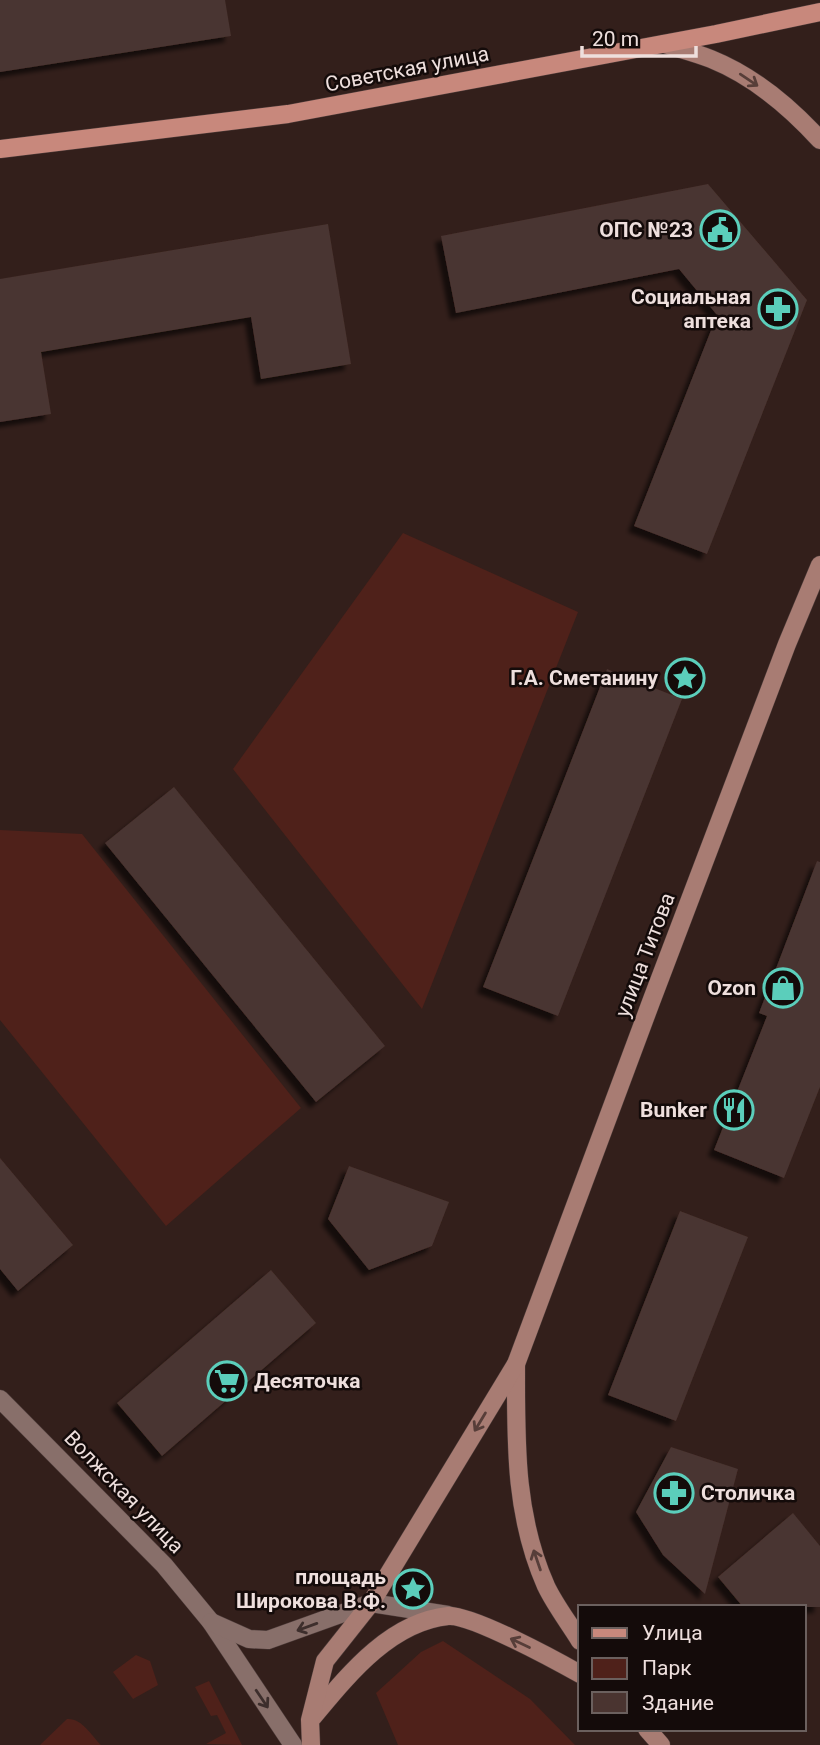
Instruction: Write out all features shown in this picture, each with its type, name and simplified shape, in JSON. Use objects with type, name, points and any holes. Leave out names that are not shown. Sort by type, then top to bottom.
[{"type":"main road","name":"Советская улица","points":[[0,149],[288,114],[820,12]]},
{"type":"main road","points":[[664,44],[710,58],[734,69],[792,109],[820,140]]},
{"type":"main road","name":"улица Титова","points":[[516,1364],[665,964],[820,565]]},
{"type":"main road","points":[[311,1745],[310,1720],[326,1661],[371,1603],[516,1364]]},
{"type":"main road","points":[[516,1364],[516,1437],[523,1516],[547,1587],[578,1638]]},
{"type":"main road","points":[[310,1720],[345,1678],[378,1648],[410,1625],[450,1616],[477,1623],[578,1673]]},
{"type":"main road","points":[[649,1731],[661,1745]]},
{"type":"street","name":"Волжская улица","points":[[0,1399],[164,1565],[211,1622],[293,1745]]},
{"type":"street","points":[[211,1622],[249,1639],[268,1640],[371,1603],[450,1616]]},
{"type":"green space","points":[[403,533],[578,612],[422,1009],[233,769]]},
{"type":"green space","points":[[0,830],[82,834],[301,1108],[166,1226],[0,1020]]},
{"type":"green space","points":[[443,1641],[530,1699],[575,1745],[398,1745],[376,1693],[421,1652]]},
{"type":"green space","points":[[136,1655],[150,1661],[158,1685],[133,1699],[113,1672]]},
{"type":"green space","points":[[209,1681],[242,1745],[206,1744],[226,1733],[217,1715],[211,1716],[195,1687]]},
{"type":"green space","points":[[67,1719],[82,1724],[101,1745],[40,1745]]},
{"type":"building","points":[[0,0],[225,0],[231,36],[0,72]]},
{"type":"building","points":[[708,184],[807,300],[707,554],[634,526],[717,315],[679,269],[456,313],[441,236]]},
{"type":"building","points":[[328,224],[351,364],[261,379],[251,317],[41,352],[51,414],[0,422],[0,279]]},
{"type":"building","points":[[607,669],[682,699],[558,1016],[483,987]]},
{"type":"building","points":[[174,787],[385,1046],[316,1102],[105,843]]},
{"type":"building","points":[[817,861],[820,862],[820,1087],[784,1178],[714,1150],[767,1016],[759,1013]]},
{"type":"building","points":[[0,1158],[73,1245],[18,1291],[0,1269]]},
{"type":"building","points":[[349,1166],[449,1202],[432,1246],[369,1270],[328,1219]]},
{"type":"building","points":[[680,1211],[748,1237],[676,1421],[608,1395]]},
{"type":"building","points":[[271,1270],[316,1323],[162,1456],[117,1403]]},
{"type":"building","points":[[671,1447],[738,1469],[705,1594],[663,1555],[636,1512]]},
{"type":"building","points":[[793,1513],[820,1546],[820,1607],[741,1605],[718,1577]]},
{"type":"place","name":"ОПС №23","points":[[720,230]]},
{"type":"place","name":"Социальная аптека","points":[[778,309]]},
{"type":"place","name":"Г.А. Сметанину","points":[[685,678]]},
{"type":"place","name":"Ozon","points":[[783,988]]},
{"type":"place","name":"Bunker","points":[[734,1110]]},
{"type":"place","name":"Десяточка","points":[[227,1381]]},
{"type":"place","name":"Столичка","points":[[674,1493]]},
{"type":"place","name":"площадь Широкова В.Ф.","points":[[413,1589]]}]
